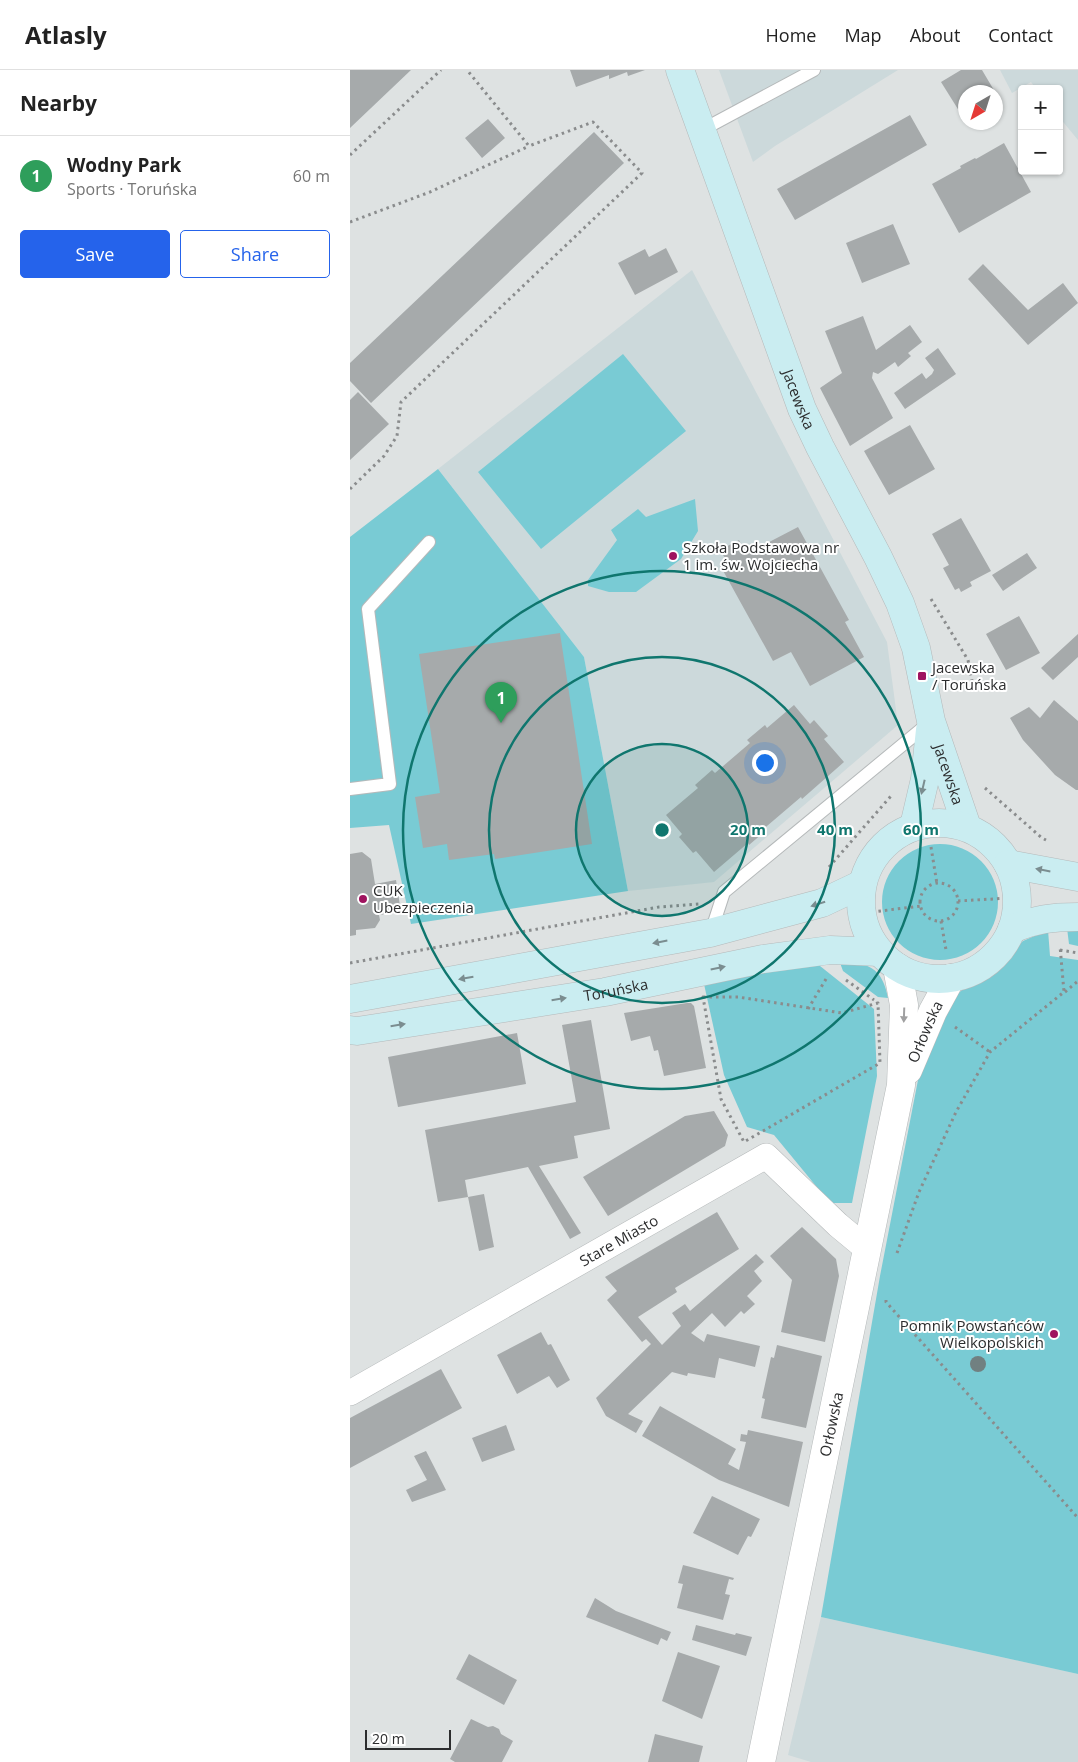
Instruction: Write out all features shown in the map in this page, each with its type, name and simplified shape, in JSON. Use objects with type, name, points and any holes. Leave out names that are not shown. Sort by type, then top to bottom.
[{"type":"main road","name":"Jacewska","points":[[680,70],[802,409],[900,603],[916,648],[931,721],[938,780],[967,827]]},
{"type":"main road","name":"Jacewska","points":[[920,824],[938,780]]},
{"type":"main road","points":[[888,959],[871,940],[862,914],[860,899],[862,884],[872,859],[890,839],[920,824],[947,822],[967,827],[983,836],[997,848],[1008,864],[1015,880],[1016,913],[1012,929],[1004,944],[988,961],[966,974],[951,978]]},
{"type":"main road","points":[[1008,864],[1078,877]]},
{"type":"main road","points":[[350,999],[710,933],[822,903],[862,884]]},
{"type":"main road","points":[[1012,929],[1034,920],[1078,917]]},
{"type":"main road","name":"Toruńska","points":[[350,1030],[357,1031],[605,992],[764,959],[888,959],[910,973],[923,977],[951,978]]},
{"type":"street","name":"Orłowska","points":[[888,959],[891,1004],[901,1085]]},
{"type":"street","name":"Orłowska","points":[[761,1762],[901,1085],[933,1011],[951,978]]},
{"type":"street","name":"Stare Miasto","points":[[350,1393],[766,1156],[838,1225],[867,1249]]},
{"type":"lane","points":[[702,130],[814,70]]},
{"type":"lane","points":[[350,788],[390,784],[368,609],[429,542]]},
{"type":"lane","points":[[710,933],[724,892],[931,721]]},
{"type":"path","points":[[350,155],[441,70]]},
{"type":"path","points":[[467,70],[530,146]]},
{"type":"path","points":[[350,222],[430,192],[530,146],[593,122],[642,173],[400,402],[397,436],[384,456],[350,489]]},
{"type":"path","points":[[930,598],[968,660],[974,691]]},
{"type":"path","points":[[822,903],[818,878],[906,779],[979,783],[1042,838],[1050,842]]},
{"type":"path","points":[[920,824],[936,884]]},
{"type":"path","points":[[936,884],[946,885],[952,888],[958,901],[956,911],[952,916],[941,921],[929,918],[924,914],[921,906],[921,896],[929,887],[936,884]]},
{"type":"path","points":[[958,901],[1017,897]]},
{"type":"path","points":[[350,963],[659,907],[721,902]]},
{"type":"path","points":[[862,914],[921,906]]},
{"type":"path","points":[[1064,992],[1060,950],[1078,953]]},
{"type":"path","points":[[808,1009],[831,960],[891,1004]]},
{"type":"path","points":[[895,1261],[919,1192],[956,1112],[990,1052],[1078,981]]},
{"type":"path","points":[[703,997],[738,997],[842,1013],[891,1004],[880,1063],[744,1142],[721,1099],[703,997]]},
{"type":"path","points":[[933,1011],[990,1052]]},
{"type":"path","points":[[886,1295],[886,1302],[1078,1518]]},
{"type":"shaded area","points":[[719,70],[898,70],[775,146],[753,162]]},
{"type":"shaded area","points":[[1000,70],[1078,70],[1078,140],[1063,122],[1063,85],[1033,85],[1031,82],[1026,85],[1018,85],[1018,90],[1012,93]]},
{"type":"shaded area","name":"Szkoła Podstawowa nr 1 im. św. Wojciecha","points":[[692,270],[887,642],[898,725],[714,882],[628,891],[584,657],[438,469]]},
{"type":"shaded area","points":[[623,354],[686,431],[541,549],[478,472]]},
{"type":"shaded area","points":[[438,469],[584,657],[628,891],[411,924],[389,825],[350,828],[350,537]]},
{"type":"shaded area","points":[[695,499],[698,531],[681,559],[636,592],[609,592],[588,586],[588,580],[617,540],[611,530],[638,509],[646,517]]},
{"type":"shaded area","points":[[940,844],[962,848],[981,861],[994,880],[998,902],[994,924],[981,943],[962,956],[940,960],[918,956],[899,943],[886,924],[882,902],[886,880],[899,861],[918,848]]},
{"type":"shaded area","points":[[1078,927],[1078,946],[1069,944],[1067,928]]},
{"type":"shaded area","points":[[1048,930],[1050,956],[1078,960],[1078,1674],[821,1617],[880,1276],[918,1080],[944,1006],[962,990],[983,980],[1000,967],[1011,952],[1023,941]]},
{"type":"shaded area","points":[[839,960],[858,963],[872,968],[882,979],[888,998],[878,997],[843,971]]},
{"type":"shaded area","points":[[815,962],[874,1009],[877,1076],[852,1203],[830,1203],[774,1135],[747,1127],[724,1075],[704,984]]},
{"type":"shaded area","points":[[821,1617],[1078,1674],[1078,1762],[811,1762],[788,1755]]},
{"type":"building","points":[[350,70],[411,70],[350,128]]},
{"type":"building","points":[[570,70],[645,70],[628,76],[627,72],[609,79],[609,75],[576,87]]},
{"type":"building","points":[[961,70],[982,70],[991,85],[958,85],[958,109],[941,82]]},
{"type":"building","points":[[910,115],[927,145],[795,220],[777,189]]},
{"type":"building","points":[[488,119],[505,138],[482,158],[465,138]]},
{"type":"building","points":[[594,132],[624,163],[371,403],[350,381],[350,363]]},
{"type":"building","points":[[1004,143],[1018,168],[1018,175],[1022,175],[1031,192],[959,233],[932,184],[961,168],[960,166]]},
{"type":"building","points":[[893,224],[910,264],[862,283],[846,243]]},
{"type":"building","points":[[666,248],[678,272],[635,295],[618,263],[645,249],[649,257]]},
{"type":"building","points":[[983,264],[1028,310],[1063,283],[1078,303],[1028,345],[968,279]]},
{"type":"building","points":[[863,316],[876,350],[910,325],[922,342],[908,353],[911,356],[898,367],[895,362],[878,374],[873,372],[872,378],[893,418],[850,446],[820,388],[842,373],[825,331]]},
{"type":"building","points":[[938,348],[956,374],[905,409],[894,393],[922,373],[926,379],[932,374],[934,370],[925,358]]},
{"type":"building","points":[[358,392],[389,424],[350,460],[350,400]]},
{"type":"building","points":[[910,425],[935,469],[889,495],[864,451]]},
{"type":"building","points":[[961,518],[991,571],[970,582],[972,586],[961,592],[959,588],[955,590],[943,568],[949,565],[932,534]]},
{"type":"building","points":[[798,527],[849,620],[845,622],[864,657],[810,686],[791,652],[773,661],[721,567],[728,563],[720,550],[739,540],[746,554]]},
{"type":"building","points":[[1027,553],[1037,568],[1003,591],[992,575]]},
{"type":"building","points":[[1019,616],[1040,653],[1006,670],[986,634]]},
{"type":"building","points":[[560,633],[592,844],[495,859],[494,854],[449,860],[447,844],[423,848],[415,797],[440,793],[419,654]]},
{"type":"building","points":[[1078,634],[1078,657],[1053,680],[1041,668]]},
{"type":"building","points":[[1054,700],[1078,721],[1078,790],[1055,775],[1023,740],[1010,718],[1029,707],[1040,718]]},
{"type":"building","points":[[794,705],[810,724],[814,720],[828,736],[824,739],[844,762],[802,799],[801,797],[761,831],[763,833],[749,845],[748,843],[714,872],[696,851],[693,853],[679,837],[682,834],[666,815],[698,788],[695,785],[712,770],[715,773],[750,743],[747,740],[765,725],[767,728]]},
{"type":"building","name":"CUK Ubezpieczenia","points":[[362,852],[371,859],[375,884],[396,880],[401,912],[379,915],[380,920],[375,928],[356,930],[356,935],[350,936],[350,854]]},
{"type":"building","points":[[691,1003],[694,1006],[706,1068],[664,1076],[658,1050],[654,1051],[650,1036],[631,1041],[624,1013]]},
{"type":"building","points":[[591,1020],[610,1129],[574,1136],[578,1158],[539,1166],[581,1233],[570,1239],[528,1167],[465,1180],[468,1197],[438,1202],[425,1130],[576,1102],[562,1025]]},
{"type":"building","points":[[517,1033],[526,1084],[398,1107],[388,1057]]},
{"type":"building","points":[[714,1111],[728,1135],[725,1146],[608,1216],[583,1177],[685,1116]]},
{"type":"building","points":[[484,1194],[494,1247],[479,1251],[468,1197]]},
{"type":"building","points":[[717,1212],[739,1249],[675,1288],[677,1292],[638,1317],[662,1345],[681,1326],[672,1313],[685,1304],[690,1311],[756,1254],[764,1262],[754,1271],[762,1281],[747,1296],[755,1304],[744,1314],[741,1311],[725,1327],[712,1313],[691,1333],[704,1342],[707,1334],[760,1346],[755,1367],[719,1358],[715,1378],[688,1373],[687,1376],[672,1372],[628,1414],[643,1421],[636,1433],[606,1416],[596,1398],[651,1344],[646,1339],[642,1342],[607,1300],[617,1291],[605,1277]]},
{"type":"building","points":[[802,1227],[836,1259],[839,1276],[825,1342],[781,1332],[792,1280],[770,1256]]},
{"type":"building","points":[[541,1332],[548,1345],[551,1344],[570,1380],[557,1388],[549,1376],[517,1394],[497,1355]]},
{"type":"building","points":[[777,1345],[822,1356],[806,1428],[761,1418],[765,1399],[762,1398],[771,1357],[774,1358]]},
{"type":"building","points":[[441,1369],[462,1408],[350,1468],[350,1418]]},
{"type":"building","points":[[660,1406],[736,1449],[728,1464],[739,1470],[746,1442],[740,1441],[741,1434],[747,1435],[748,1430],[803,1442],[789,1507],[719,1480],[642,1436]]},
{"type":"building","points":[[506,1425],[515,1450],[482,1462],[472,1438]]},
{"type":"building","points":[[426,1451],[446,1490],[412,1502],[406,1490],[427,1480],[414,1456]]},
{"type":"building","points":[[712,1496],[760,1519],[751,1537],[748,1536],[738,1555],[693,1533]]},
{"type":"building","points":[[683,1565],[734,1578],[733,1580],[729,1579],[725,1594],[730,1595],[723,1620],[677,1608],[683,1584],[678,1583]]},
{"type":"building","points":[[595,1598],[616,1611],[671,1632],[667,1641],[661,1638],[658,1645],[586,1617]]},
{"type":"building","points":[[696,1625],[735,1635],[736,1633],[752,1637],[746,1656],[692,1640]]},
{"type":"building","points":[[678,1652],[720,1666],[702,1719],[662,1701]]},
{"type":"building","points":[[469,1654],[517,1680],[504,1705],[456,1679]]},
{"type":"building","points":[[471,1719],[488,1727],[493,1726],[499,1729],[501,1734],[513,1741],[502,1762],[455,1762],[450,1759]]},
{"type":"building","points":[[655,1734],[703,1746],[699,1762],[648,1762]]},
{"type":"place","name":"Szkoła Podstawowa nr 1 im. św. Wojciecha","points":[[673,556]]},
{"type":"place","name":"Jacewska / Toruńska","points":[[922,676]]},
{"type":"place","name":"Wodny Park","points":[[501,723]]},
{"type":"place","name":"CUK Ubezpieczenia","points":[[363,899]]},
{"type":"place","name":"Pomnik Powstańców Wielkopolskich","points":[[1054,1334]]}]
